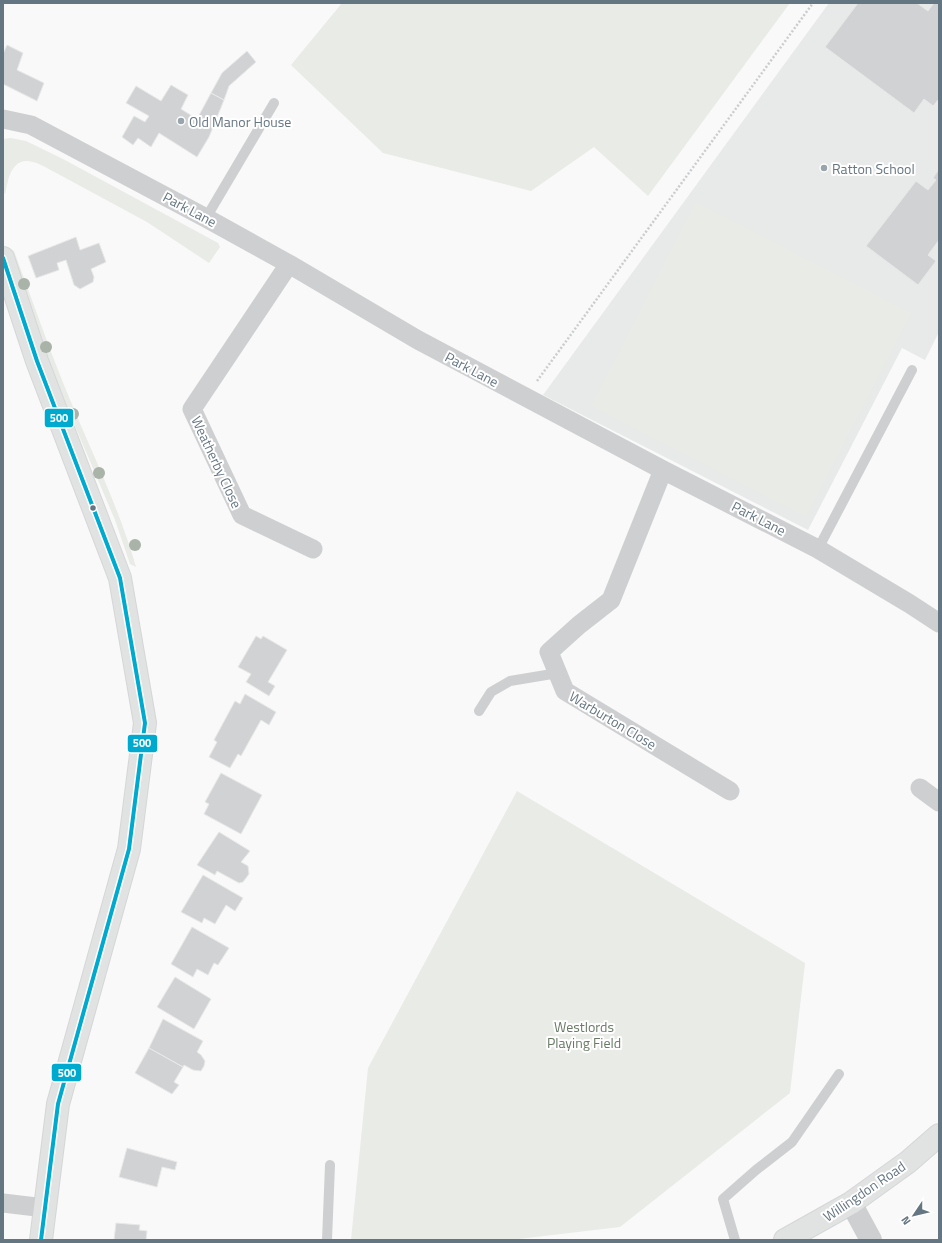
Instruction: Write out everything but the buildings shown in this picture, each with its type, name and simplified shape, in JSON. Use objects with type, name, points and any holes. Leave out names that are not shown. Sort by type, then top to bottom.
[{"type":"main road","points":[[3,258],[37,362],[120,578],[145,723],[129,849],[58,1104],[40,1240]]},
{"type":"main road","name":"Willingdon Road","points":[[785,1240],[850,1203],[908,1162],[939,1135]]},
{"type":"street","name":"Park Lane","points":[[3,119],[31,125],[206,218],[289,264],[418,340],[663,470],[818,548],[939,623]]},
{"type":"street","name":"Weatherby Close","points":[[289,264],[192,409],[242,515],[313,549]]},
{"type":"street","name":"Warburton Close","points":[[663,470],[611,600],[579,625],[550,652],[565,691],[730,791]]},
{"type":"street","points":[[920,788],[939,802]]},
{"type":"street","points":[[3,1203],[45,1208]]},
{"type":"street","points":[[850,1203],[871,1240]]},
{"type":"lane","points":[[206,218],[274,103]]},
{"type":"lane","points":[[818,548],[912,370]]},
{"type":"lane","points":[[479,711],[491,692],[510,681],[558,673]]},
{"type":"lane","points":[[735,1240],[724,1199],[756,1170],[792,1142],[838,1074]]},
{"type":"lane","points":[[326,1240],[330,1165]]},
{"type":"path","points":[[525,397],[813,3]]},
{"type":"shaded area","name":"Ratton School","points":[[829,3],[939,3],[939,332],[925,360],[902,348],[808,530],[543,395]]},
{"type":"green space","points":[[342,3],[790,3],[648,196],[594,147],[531,191],[383,153],[291,65]]},
{"type":"green space","points":[[11,138],[26,141],[63,159],[218,243],[220,247],[209,263],[147,222],[47,168],[33,162],[26,161],[15,166],[9,176],[5,195],[3,187],[3,139]]},
{"type":"green space","points":[[696,202],[911,313],[806,517],[591,406]]},
{"type":"green space","points":[[12,250],[14,251],[64,385],[121,520],[136,567],[130,564],[115,520],[58,386],[10,252]]},
{"type":"green space","name":"Westlords Playing Field","points":[[517,791],[805,963],[790,1093],[620,1227],[510,1240],[351,1240],[368,1068]]},
{"type":"transit line","name":"500","points":[[3,258],[37,361],[120,578],[145,723],[129,849],[58,1104],[41,1240]]},
{"type":"place","name":"Old Manor House","points":[[181,121]]},
{"type":"place","name":"Ratton School","points":[[824,168]]}]
